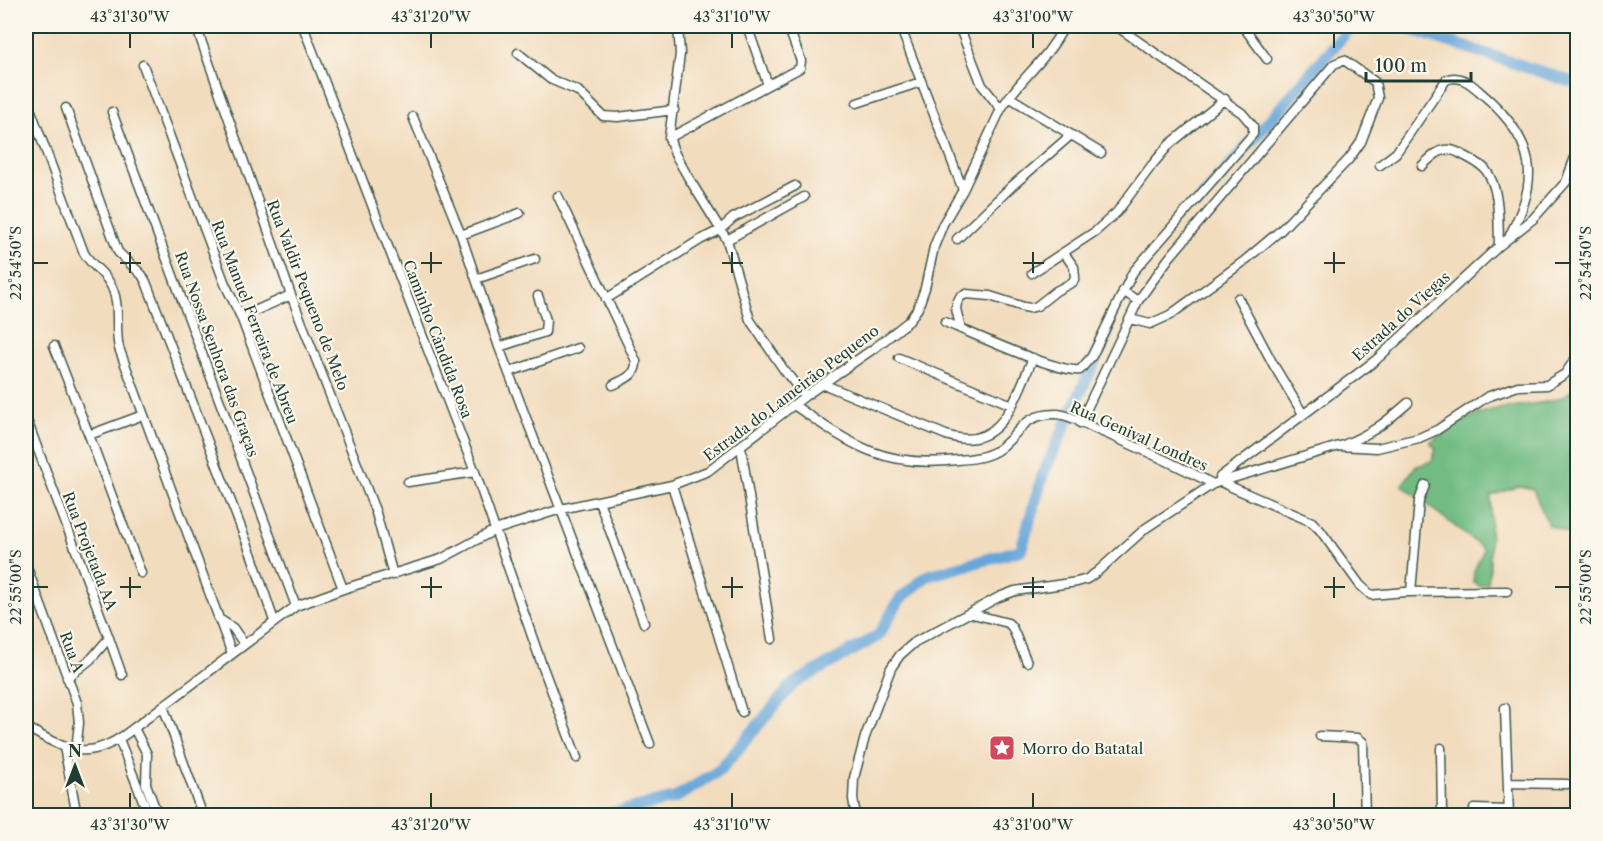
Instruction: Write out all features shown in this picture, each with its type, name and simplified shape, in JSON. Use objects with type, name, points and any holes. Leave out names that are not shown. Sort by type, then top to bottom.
[{"type":"street","name":"Rua Valdir Pequeno de Melo","points":[[196,26],[291,295],[376,513],[393,575]]},
{"type":"street","name":"Caminho Cândida Rosa","points":[[303,26],[475,472],[577,758]]},
{"type":"street","points":[[678,26],[680,54],[669,138],[675,154],[727,240],[750,320],[805,396]]},
{"type":"street","points":[[747,26],[768,85]]},
{"type":"street","points":[[669,138],[798,69],[801,65],[788,26]]},
{"type":"street","points":[[900,26],[963,190]]},
{"type":"street","points":[[959,26],[982,85],[1001,109]]},
{"type":"street","name":"Estrada do Lameirão Pequeno","points":[[26,727],[64,747],[76,750],[99,749],[119,739],[296,606],[441,559],[495,530],[561,509],[672,485],[708,471],[805,396],[909,321],[918,308],[934,247],[943,224],[963,190],[1001,109],[1009,96],[1051,50],[1064,26]]},
{"type":"street","points":[[945,322],[1034,358],[1071,370],[1085,367],[1123,291],[1140,264],[1253,134],[1250,121],[1225,99],[1116,26]]},
{"type":"street","points":[[1244,26],[1267,59]]},
{"type":"street","points":[[518,53],[550,79],[578,91],[603,116],[618,117],[674,110]]},
{"type":"street","points":[[1079,422],[1138,301],[1169,258],[1334,64],[1344,60],[1375,82],[1378,98],[1361,142],[1349,159],[1281,230],[1243,262],[1170,315],[1150,324],[1130,319]]},
{"type":"street","name":"Rua Manuel Ferreira de Abreu","points":[[143,64],[225,284],[242,317],[343,589]]},
{"type":"street","points":[[1380,165],[1396,153],[1446,80],[1456,78],[1470,84],[1499,107],[1525,151],[1529,171],[1525,202],[1508,238]]},
{"type":"street","points":[[857,103],[921,82]]},
{"type":"street","points":[[1009,96],[1101,153]]},
{"type":"street","points":[[1032,273],[1096,231],[1117,212],[1169,145],[1225,99]]},
{"type":"street","points":[[66,108],[118,252],[142,274],[146,282],[252,556],[274,621]]},
{"type":"street","points":[[31,111],[84,253],[89,262],[110,283],[114,293],[117,306],[117,338],[143,415],[232,654]]},
{"type":"street","name":"Rua Nossa Senhora das Graças","points":[[112,112],[296,606]]},
{"type":"street","points":[[413,117],[461,235],[499,347],[650,744]]},
{"type":"street","points":[[957,238],[1071,135]]},
{"type":"street","points":[[1422,166],[1445,149],[1453,150],[1484,169],[1496,196],[1499,246]]},
{"type":"street","name":"Estrada do Viegas","points":[[1217,483],[1226,472],[1376,360],[1499,246],[1533,219],[1566,182],[1578,149]]},
{"type":"street","points":[[606,298],[720,230],[733,218],[795,186]]},
{"type":"street","points":[[558,196],[636,365],[633,374],[613,385]]},
{"type":"street","points":[[727,240],[804,197]]},
{"type":"street","points":[[461,235],[520,213]]},
{"type":"street","points":[[961,328],[956,309],[960,297],[966,294],[990,296],[1030,308],[1037,306],[1056,291],[1073,282],[1074,267],[1064,253]]},
{"type":"street","points":[[476,279],[535,259]]},
{"type":"street","points":[[1123,291],[1138,301]]},
{"type":"street","points":[[242,317],[291,295]]},
{"type":"street","points":[[499,347],[545,332],[546,320],[538,296]]},
{"type":"street","points":[[1238,298],[1303,414]]},
{"type":"street","points":[[54,346],[141,573]]},
{"type":"street","points":[[509,372],[578,348]]},
{"type":"street","name":"Estrada do Viegas","points":[[856,816],[853,799],[857,762],[884,681],[900,655],[915,642],[999,597],[1015,591],[1087,579],[1146,528],[1217,483],[1339,446],[1377,448],[1419,438],[1437,430],[1487,397],[1518,386],[1547,385],[1564,374],[1578,355]]},
{"type":"street","points":[[899,358],[1012,405]]},
{"type":"street","points":[[823,384],[959,440],[970,440],[986,434],[1008,417],[1034,358]]},
{"type":"street","points":[[1339,446],[1383,426],[1408,403]]},
{"type":"street","name":"Rua Genival Londres","points":[[794,405],[869,452],[905,461],[947,462],[991,454],[1002,447],[1019,427],[1033,418],[1058,414],[1312,522],[1367,592],[1378,596],[1411,592]]},
{"type":"street","points":[[89,435],[143,415]]},
{"type":"street","name":"Rua Projetada AA","points":[[26,418],[122,675]]},
{"type":"street","points":[[741,447],[772,639]]},
{"type":"street","points":[[408,482],[475,472]]},
{"type":"street","points":[[672,485],[742,712]]},
{"type":"street","points":[[1425,485],[1419,501],[1411,592],[1507,591]]},
{"type":"street","points":[[599,501],[644,623]]},
{"type":"street","name":"Rua A","points":[[26,565],[79,712],[76,750]]},
{"type":"street","points":[[969,613],[1008,623],[1012,627],[1027,662]]},
{"type":"street","points":[[218,618],[233,628],[244,644]]},
{"type":"street","points":[[67,678],[92,660],[109,638]]},
{"type":"street","points":[[163,706],[203,816]]},
{"type":"street","points":[[1474,809],[1509,813],[1505,708]]},
{"type":"street","points":[[134,728],[147,754],[146,784],[158,816]]},
{"type":"street","points":[[1320,736],[1358,738],[1363,742],[1365,816]]},
{"type":"street","points":[[119,739],[148,816]]},
{"type":"street","points":[[64,747],[76,816]]},
{"type":"street","points":[[1441,748],[1442,816]]},
{"type":"street","points":[[1508,783],[1567,784]]},
{"type":"green space","points":[[1577,381],[1577,537],[1548,525],[1533,489],[1519,486],[1491,496],[1488,583],[1479,586],[1473,581],[1474,571],[1484,549],[1402,485],[1415,467],[1432,461],[1436,449],[1430,442],[1451,428],[1488,411],[1551,401],[1572,390]]},
{"type":"waterway","points":[[1198,203],[1347,31],[1356,26]]},
{"type":"waterway","points":[[1401,26],[1569,81]]},
{"type":"waterway","points":[[600,816],[675,798],[720,770],[793,684],[878,636],[900,599],[927,576],[1021,550],[1043,474],[1107,334]]},
{"type":"place","name":"Morro do Batatal","points":[[1002,748]]}]
